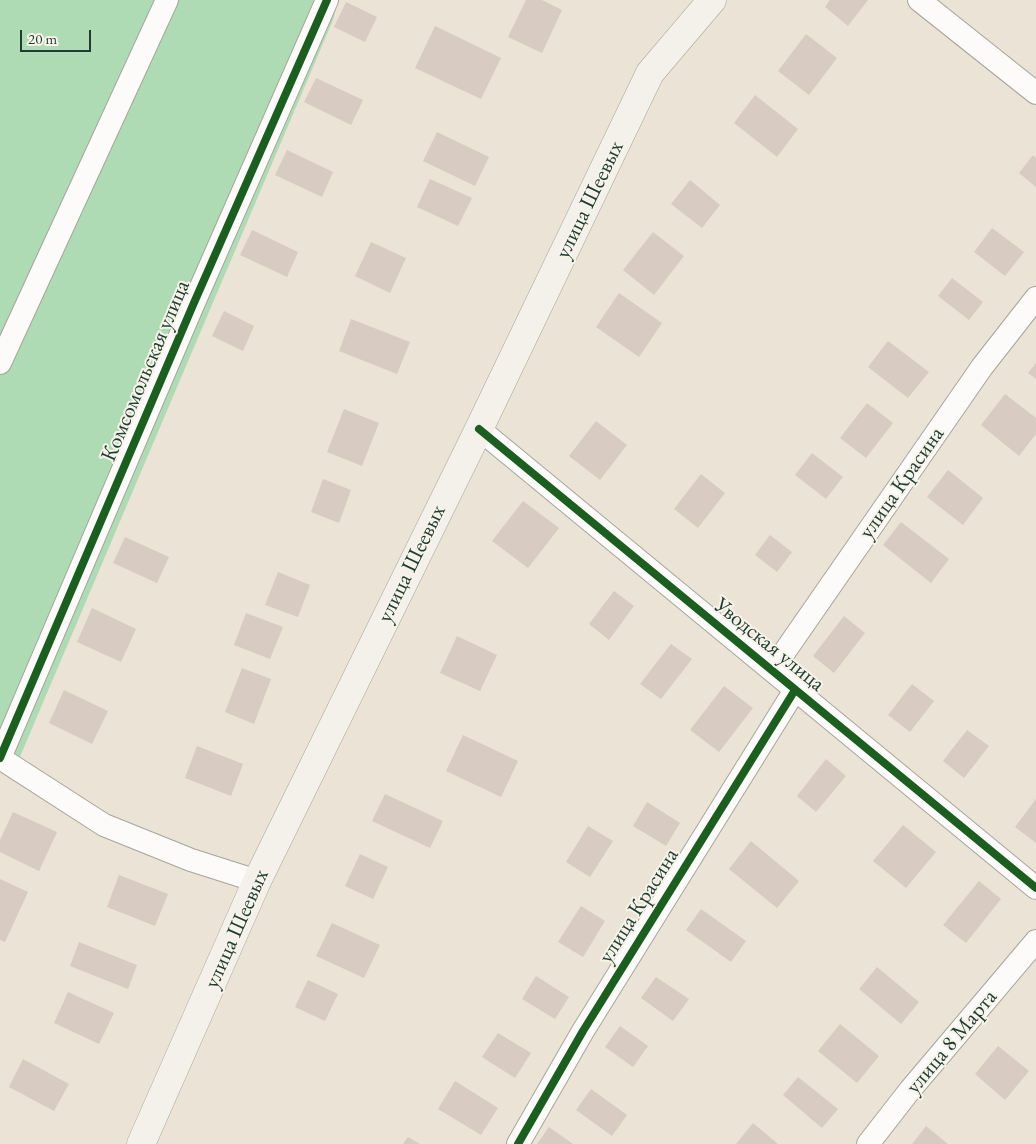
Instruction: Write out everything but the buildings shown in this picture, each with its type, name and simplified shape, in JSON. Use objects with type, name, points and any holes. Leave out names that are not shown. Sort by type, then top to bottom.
[{"type":"main road","name":"улица Шеевых","points":[[141,1144],[257,881],[479,429],[650,74],[712,0]]},
{"type":"street","points":[[0,363],[168,0]]},
{"type":"street","name":"Комсомольская улица","points":[[0,758],[193,305],[327,0]]},
{"type":"street","points":[[919,0],[1036,93]]},
{"type":"street","name":"улица Красина","points":[[772,670],[982,367],[1036,298]]},
{"type":"street","name":"Уводская улица","points":[[479,429],[1036,888]]},
{"type":"street","name":"улица Красина","points":[[518,1144],[583,1030],[795,690]]},
{"type":"street","points":[[0,758],[104,826],[191,860],[257,881]]},
{"type":"street","name":"улица 8 Марта","points":[[868,1144],[910,1090],[1036,941]]},
{"type":"green space","points":[[0,0],[338,0],[333,20],[19,759],[0,749]]},
{"type":"cycle path","points":[[0,758],[193,305],[327,0]]},
{"type":"cycle path","points":[[479,429],[1036,888]]},
{"type":"cycle path","points":[[518,1144],[583,1031],[795,690]]}]
